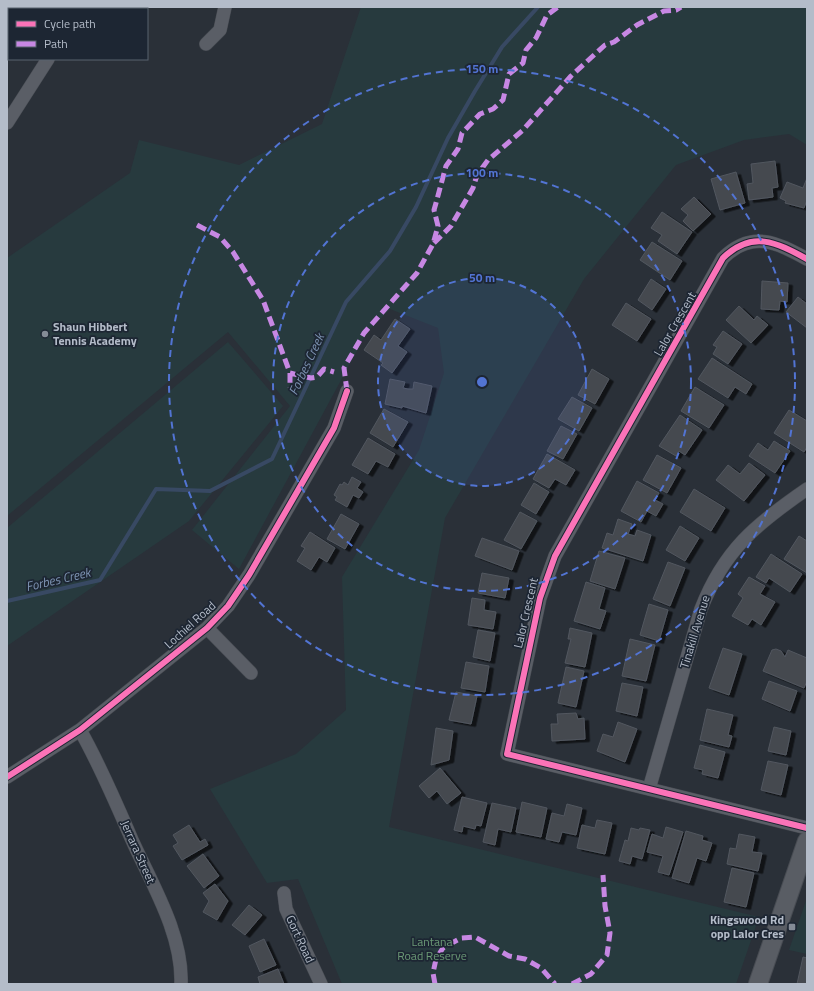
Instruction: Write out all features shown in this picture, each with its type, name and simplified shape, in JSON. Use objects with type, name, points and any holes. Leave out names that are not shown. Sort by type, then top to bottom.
[{"type":"street","points":[[206,44],[220,30],[225,7]]},
{"type":"street","points":[[7,123],[47,60]]},
{"type":"street","name":"Lalor Crescent","points":[[807,259],[782,246],[762,241],[739,244],[723,258],[555,556],[544,584],[507,754],[807,828]]},
{"type":"street","name":"Lochiel Road","points":[[7,777],[80,730],[207,628],[228,606],[249,576],[334,428],[347,391]]},
{"type":"street","name":"Tinakill Avenue","points":[[649,789],[708,589],[734,549],[752,530],[771,514],[807,489]]},
{"type":"street","points":[[207,628],[251,673]]},
{"type":"street","name":"Jerrara Street","points":[[80,730],[99,767],[171,925],[180,959],[181,981]]},
{"type":"street","points":[[758,984],[807,841]]},
{"type":"street","name":"Gort Road","points":[[284,893],[286,909],[320,984]]},
{"type":"green space","name":"Lantana Road Reserve","points":[[361,7],[807,7],[807,145],[789,134],[744,140],[676,165],[584,279],[445,518],[389,827],[759,917],[736,984],[342,984],[298,879],[267,883],[210,789],[296,754],[346,710],[342,577],[419,450],[444,373],[438,328],[390,309],[367,332],[239,569],[192,530],[290,406],[228,332],[7,516],[7,258],[130,173],[139,140],[239,165],[322,124]]},
{"type":"green space","points":[[228,342],[283,406],[189,521],[7,646],[7,528]]},
{"type":"green space","points":[[807,898],[807,954],[789,950]]},
{"type":"building","points":[[775,161],[778,187],[772,188],[773,197],[749,200],[747,184],[753,183],[751,164]]},
{"type":"building","points":[[736,172],[745,203],[720,210],[711,179]]},
{"type":"building","points":[[807,178],[807,200],[804,208],[785,203],[786,201],[780,198],[787,182],[803,188]]},
{"type":"building","points":[[694,197],[711,214],[693,231],[683,221],[688,215],[681,209]]},
{"type":"building","points":[[662,212],[692,232],[677,254],[658,241],[662,235],[651,228]]},
{"type":"building","points":[[652,242],[682,261],[670,280],[640,260]]},
{"type":"building","points":[[651,279],[666,289],[652,310],[638,300]]},
{"type":"building","points":[[762,281],[788,283],[787,302],[780,301],[779,310],[761,309]]},
{"type":"building","points":[[798,297],[807,304],[807,328],[786,312]]},
{"type":"building","points":[[626,303],[651,319],[637,341],[612,325]]},
{"type":"building","points":[[739,306],[754,320],[757,316],[768,325],[751,343],[726,320]]},
{"type":"building","points":[[395,319],[410,329],[398,346],[407,352],[392,373],[381,365],[383,363],[364,350],[374,335],[381,340]]},
{"type":"building","points":[[723,331],[742,344],[728,364],[713,354],[717,347],[713,345]]},
{"type":"building","points":[[712,358],[752,384],[746,394],[735,387],[728,398],[698,379]]},
{"type":"building","points":[[592,369],[609,379],[595,404],[578,395]]},
{"type":"building","points":[[390,379],[405,382],[403,388],[408,389],[413,389],[414,382],[432,386],[426,413],[402,406],[402,408],[385,404]]},
{"type":"building","points":[[695,387],[724,405],[709,428],[681,411]]},
{"type":"building","points":[[572,397],[592,408],[579,431],[558,419]]},
{"type":"building","points":[[384,409],[408,422],[393,447],[370,433]]},
{"type":"building","points":[[789,410],[807,421],[807,447],[804,452],[774,433]]},
{"type":"building","points":[[680,415],[702,430],[685,455],[679,451],[676,456],[659,446]]},
{"type":"building","points":[[561,426],[577,434],[563,459],[547,451]]},
{"type":"building","points":[[368,438],[395,454],[388,467],[376,461],[368,474],[352,465]]},
{"type":"building","points":[[774,441],[790,451],[775,473],[749,456],[758,443],[768,450]]},
{"type":"building","points":[[547,454],[575,470],[566,485],[555,479],[549,488],[533,479]]},
{"type":"building","points":[[657,455],[681,468],[667,493],[643,480]]},
{"type":"building","points":[[749,463],[765,475],[744,501],[716,480],[728,465],[740,474]]},
{"type":"building","points":[[352,477],[361,482],[357,488],[363,492],[359,498],[353,495],[347,507],[335,500],[337,497],[334,495],[340,484],[342,485],[344,482],[348,485]]},
{"type":"building","points":[[637,481],[659,493],[655,500],[663,504],[656,516],[647,511],[641,522],[621,511]]},
{"type":"building","points":[[534,483],[549,492],[536,514],[521,505]]},
{"type":"building","points":[[694,489],[725,508],[711,531],[680,512]]},
{"type":"building","points":[[520,512],[537,521],[521,549],[504,540]]},
{"type":"building","points":[[341,514],[359,524],[345,549],[327,539]]},
{"type":"building","points":[[618,519],[632,524],[628,534],[635,536],[637,530],[651,535],[643,561],[602,548],[607,533],[613,535]]},
{"type":"building","points":[[680,526],[699,538],[685,561],[666,550]]},
{"type":"building","points":[[310,532],[335,548],[327,562],[319,557],[311,570],[297,561],[305,548],[301,546]]},
{"type":"building","points":[[799,536],[807,541],[807,573],[784,559]]},
{"type":"building","points":[[482,538],[519,551],[512,570],[475,556]]},
{"type":"building","points":[[599,551],[625,558],[615,589],[590,581]]},
{"type":"building","points":[[771,554],[802,574],[790,592],[769,578],[766,583],[756,577]]},
{"type":"building","points":[[668,562],[685,568],[670,606],[653,599]]},
{"type":"building","points":[[482,573],[509,578],[505,598],[478,593]]},
{"type":"building","points":[[749,577],[765,586],[760,594],[775,602],[761,625],[752,619],[748,625],[732,616],[743,598],[738,594]]},
{"type":"building","points":[[586,582],[605,588],[599,609],[606,611],[600,629],[574,621]]},
{"type":"building","points":[[472,598],[485,600],[484,610],[496,612],[493,629],[468,625]]},
{"type":"building","points":[[649,604],[668,610],[659,641],[640,635]]},
{"type":"building","points":[[570,628],[592,633],[585,667],[565,663],[571,639],[568,639]]},
{"type":"building","points":[[478,630],[495,633],[490,661],[473,657]]},
{"type":"building","points":[[630,639],[655,645],[646,681],[622,676]]},
{"type":"building","points":[[723,648],[742,654],[729,695],[709,688]]},
{"type":"building","points":[[776,649],[781,651],[785,657],[788,650],[807,658],[807,681],[804,688],[763,671],[772,650]]},
{"type":"building","points":[[466,662],[489,666],[485,692],[461,688]]},
{"type":"building","points":[[566,667],[584,671],[576,707],[558,703]]},
{"type":"building","points":[[769,681],[797,691],[790,711],[762,699]]},
{"type":"building","points":[[622,683],[643,687],[637,716],[616,711]]},
{"type":"building","points":[[456,692],[477,696],[471,724],[449,720]]},
{"type":"building","points":[[707,709],[733,715],[728,735],[732,736],[729,747],[700,740]]},
{"type":"building","points":[[576,713],[578,719],[584,718],[585,739],[552,741],[551,724],[558,724],[557,714]]},
{"type":"building","points":[[618,722],[637,729],[625,762],[597,751],[603,734],[613,737]]},
{"type":"building","points":[[774,727],[791,731],[786,755],[768,751]]},
{"type":"building","points":[[436,728],[453,731],[449,760],[431,765]]},
{"type":"building","points":[[700,745],[725,752],[718,778],[702,774],[703,770],[694,768]]},
{"type":"building","points":[[768,761],[788,765],[781,795],[761,790]]},
{"type":"building","points":[[440,768],[461,793],[447,804],[437,791],[429,798],[419,786]]},
{"type":"building","points":[[462,797],[487,803],[481,826],[476,825],[475,829],[463,826],[462,832],[454,830]]},
{"type":"building","points":[[522,802],[547,808],[541,837],[516,832]]},
{"type":"building","points":[[492,803],[516,808],[511,832],[498,829],[495,845],[483,842]]},
{"type":"building","points":[[567,804],[582,808],[576,835],[562,832],[559,842],[546,839],[552,813],[564,816]]},
{"type":"building","points":[[597,820],[612,823],[605,854],[577,848],[582,825],[595,828]]},
{"type":"building","points":[[189,825],[200,842],[205,839],[208,845],[182,860],[173,846],[178,843],[173,835]]},
{"type":"building","points":[[666,827],[683,832],[669,875],[658,872],[663,856],[647,852],[652,834],[663,838]]},
{"type":"building","points":[[631,828],[650,830],[642,859],[632,856],[630,864],[619,861],[625,840],[628,841]]},
{"type":"building","points":[[686,831],[703,836],[702,840],[712,843],[706,861],[697,858],[689,883],[672,878]]},
{"type":"building","points":[[739,834],[755,837],[752,852],[762,853],[758,871],[727,864],[730,848],[736,849]]},
{"type":"building","points":[[203,854],[219,876],[204,888],[187,866]]},
{"type":"building","points":[[732,868],[754,873],[746,907],[724,902]]},
{"type":"building","points":[[215,884],[228,901],[217,920],[203,912],[209,901],[203,893]]},
{"type":"building","points":[[249,905],[262,915],[245,935],[232,925]]},
{"type":"building","points":[[264,939],[276,965],[260,972],[249,946]]},
{"type":"building","points":[[803,957],[807,958],[807,984],[797,984]]},
{"type":"building","points":[[278,969],[284,984],[260,984],[258,977]]},
{"type":"waterway","name":"Forbes Creek","points":[[7,601],[100,580],[156,489],[210,491],[272,459],[346,302],[390,251],[416,207],[448,138],[475,91],[502,47],[538,7]]},
{"type":"marked path","points":[[347,391],[344,368],[364,333],[417,273],[433,244],[438,226],[434,210],[446,166],[458,149],[462,133],[480,114],[493,109],[503,100],[509,74],[523,63],[526,50],[536,38],[547,15],[558,7]]},
{"type":"marked path","points":[[434,243],[451,226],[473,188],[477,175],[488,160],[523,130],[571,76],[605,45],[614,42],[637,25],[664,11],[676,10],[681,7]]},
{"type":"marked path","points":[[197,225],[220,237],[233,252],[263,300],[290,373],[290,388]]},
{"type":"marked path","points":[[290,373],[311,378],[317,377],[324,369],[334,372]]},
{"type":"marked path","points":[[572,984],[591,974],[607,955],[610,933],[605,906],[603,875]]},
{"type":"marked path","points":[[435,984],[433,973],[436,959],[443,948],[461,938],[475,937],[509,956],[525,959],[541,968],[555,984]]},
{"type":"cycle path","points":[[807,259],[785,248],[764,242],[744,244],[734,249],[723,258],[555,556],[540,598],[507,754],[807,828]]},
{"type":"cycle path","points":[[7,777],[80,730],[207,628],[228,606],[249,575],[334,428],[347,391]]},
{"type":"place","name":"Shaun Hibbert Tennis Academy","points":[[45,334]]},
{"type":"place","name":"Kingswood Rd opp Lalor Cres","points":[[792,927]]}]
